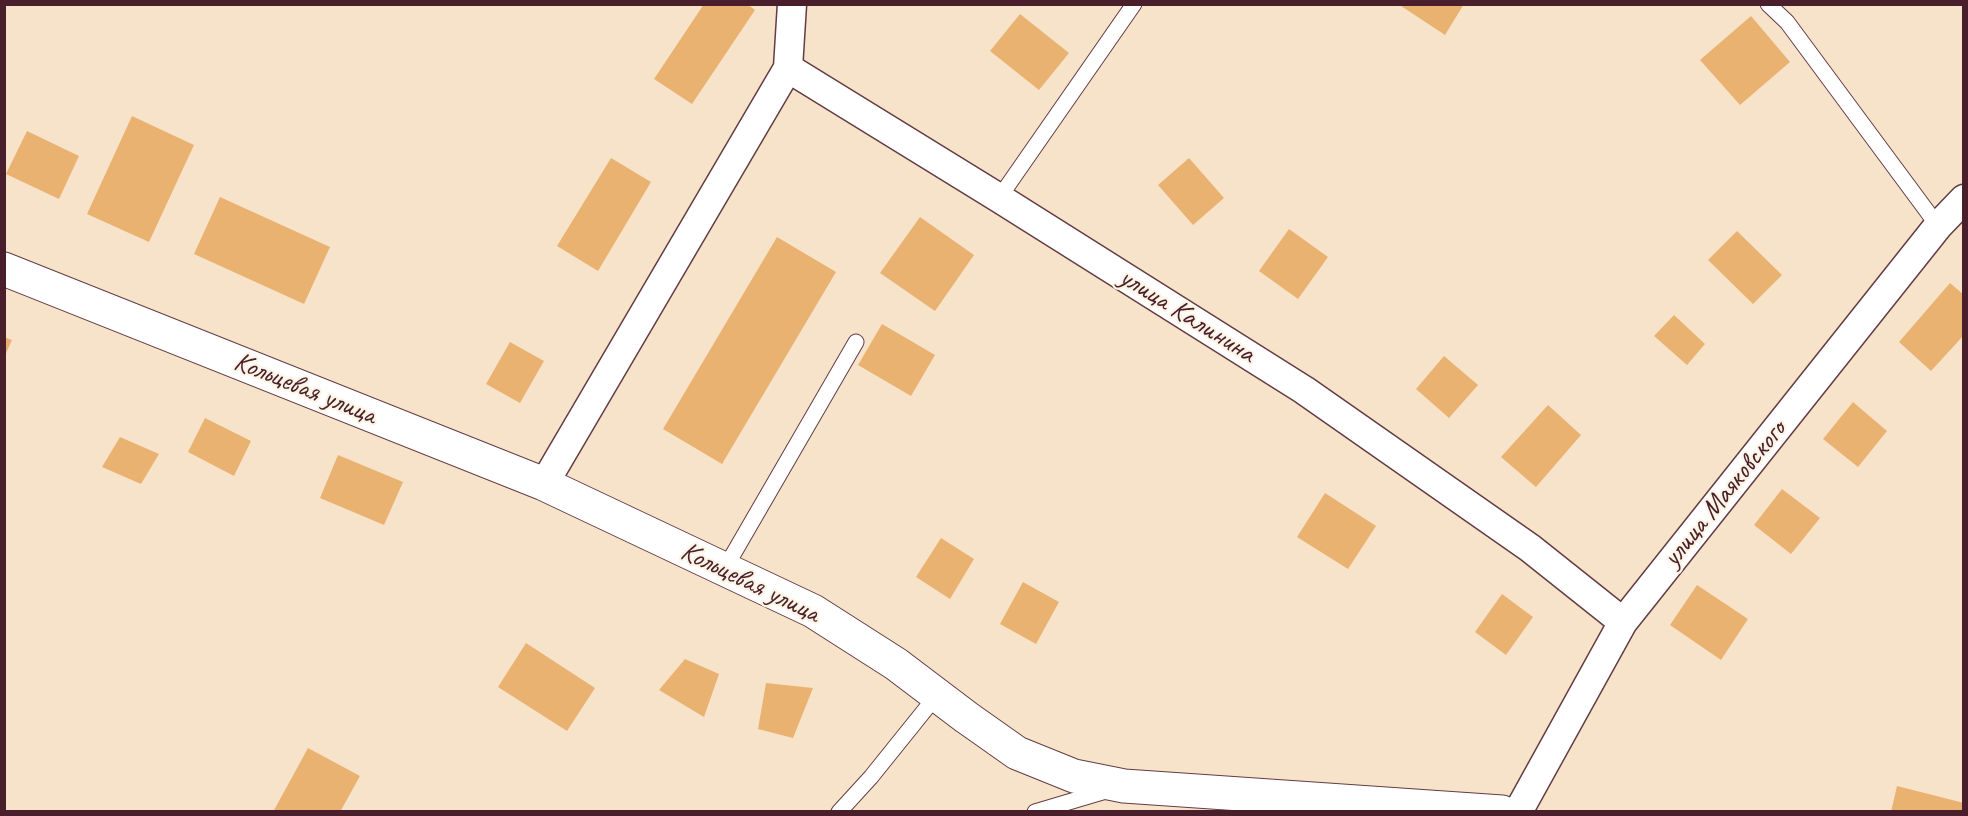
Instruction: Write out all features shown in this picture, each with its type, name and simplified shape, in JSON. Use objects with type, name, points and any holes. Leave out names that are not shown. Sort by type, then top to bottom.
[{"type":"street","points":[[544,484],[788,68],[792,4]]},
{"type":"street","name":"улица Калинина","points":[[788,68],[1305,390],[1530,548],[1623,622]]},
{"type":"street","name":"улица Маяковского","points":[[1518,812],[1623,622],[1938,226],[1964,199]]},
{"type":"street","name":"Кольцевая улица","points":[[4,269],[544,484],[813,611],[896,664],[1017,753],[1074,776],[1124,786],[1502,812]]},
{"type":"lane","points":[[999,198],[1134,4]]},
{"type":"lane","points":[[1768,4],[1787,22],[1938,226]]},
{"type":"lane","points":[[724,570],[856,342]]},
{"type":"lane","points":[[839,812],[871,777],[937,695]]},
{"type":"lane","points":[[1035,812],[1057,808],[1124,786]]},
{"type":"building","points":[[704,4],[747,4],[755,10],[692,104],[654,79]]},
{"type":"building","points":[[1398,4],[1464,4],[1445,35]]},
{"type":"building","points":[[1020,14],[1069,53],[1039,90],[990,51]]},
{"type":"building","points":[[1751,16],[1790,62],[1740,105],[1700,60]]},
{"type":"building","points":[[132,116],[194,145],[149,242],[87,214]]},
{"type":"building","points":[[27,131],[79,156],[59,199],[6,174]]},
{"type":"building","points":[[611,158],[651,182],[598,271],[557,246]]},
{"type":"building","points":[[1189,158],[1224,198],[1193,225],[1158,185]]},
{"type":"building","points":[[220,197],[330,247],[304,304],[194,254]]},
{"type":"building","points":[[920,217],[974,255],[935,311],[880,273]]},
{"type":"building","points":[[1289,229],[1328,257],[1298,299],[1259,271]]},
{"type":"building","points":[[1737,231],[1782,275],[1753,304],[1708,260]]},
{"type":"building","points":[[777,237],[836,272],[722,464],[663,429]]},
{"type":"building","points":[[1950,283],[1964,295],[1964,335],[1931,371],[1899,342]]},
{"type":"building","points":[[1674,315],[1705,344],[1687,365],[1654,336]]},
{"type":"building","points":[[882,324],[935,355],[911,396],[858,365]]},
{"type":"building","points":[[4,337],[12,340],[4,358]]},
{"type":"building","points":[[510,342],[544,361],[520,403],[486,384]]},
{"type":"building","points":[[1444,356],[1478,385],[1449,418],[1416,389]]},
{"type":"building","points":[[1853,402],[1887,431],[1858,467],[1823,439]]},
{"type":"building","points":[[1548,405],[1581,435],[1536,487],[1501,457]]},
{"type":"building","points":[[205,418],[251,441],[234,476],[188,452]]},
{"type":"building","points":[[120,437],[159,454],[141,484],[102,467]]},
{"type":"building","points":[[338,455],[403,482],[384,525],[320,498]]},
{"type":"building","points":[[1782,489],[1820,518],[1791,554],[1754,525]]},
{"type":"building","points":[[1325,493],[1376,526],[1348,569],[1297,537]]},
{"type":"building","points":[[941,538],[974,559],[950,599],[916,577]]},
{"type":"building","points":[[1023,582],[1059,602],[1036,644],[1000,624]]},
{"type":"building","points":[[1697,585],[1748,619],[1721,660],[1670,625]]},
{"type":"building","points":[[1502,594],[1533,617],[1506,655],[1475,632]]},
{"type":"building","points":[[526,643],[595,688],[567,731],[498,687]]},
{"type":"building","points":[[685,659],[719,674],[704,717],[659,690]]},
{"type":"building","points":[[766,683],[813,688],[793,738],[758,729]]},
{"type":"building","points":[[308,748],[360,776],[340,812],[273,812]]},
{"type":"building","points":[[1897,786],[1964,803],[1964,812],[1891,812]]}]
